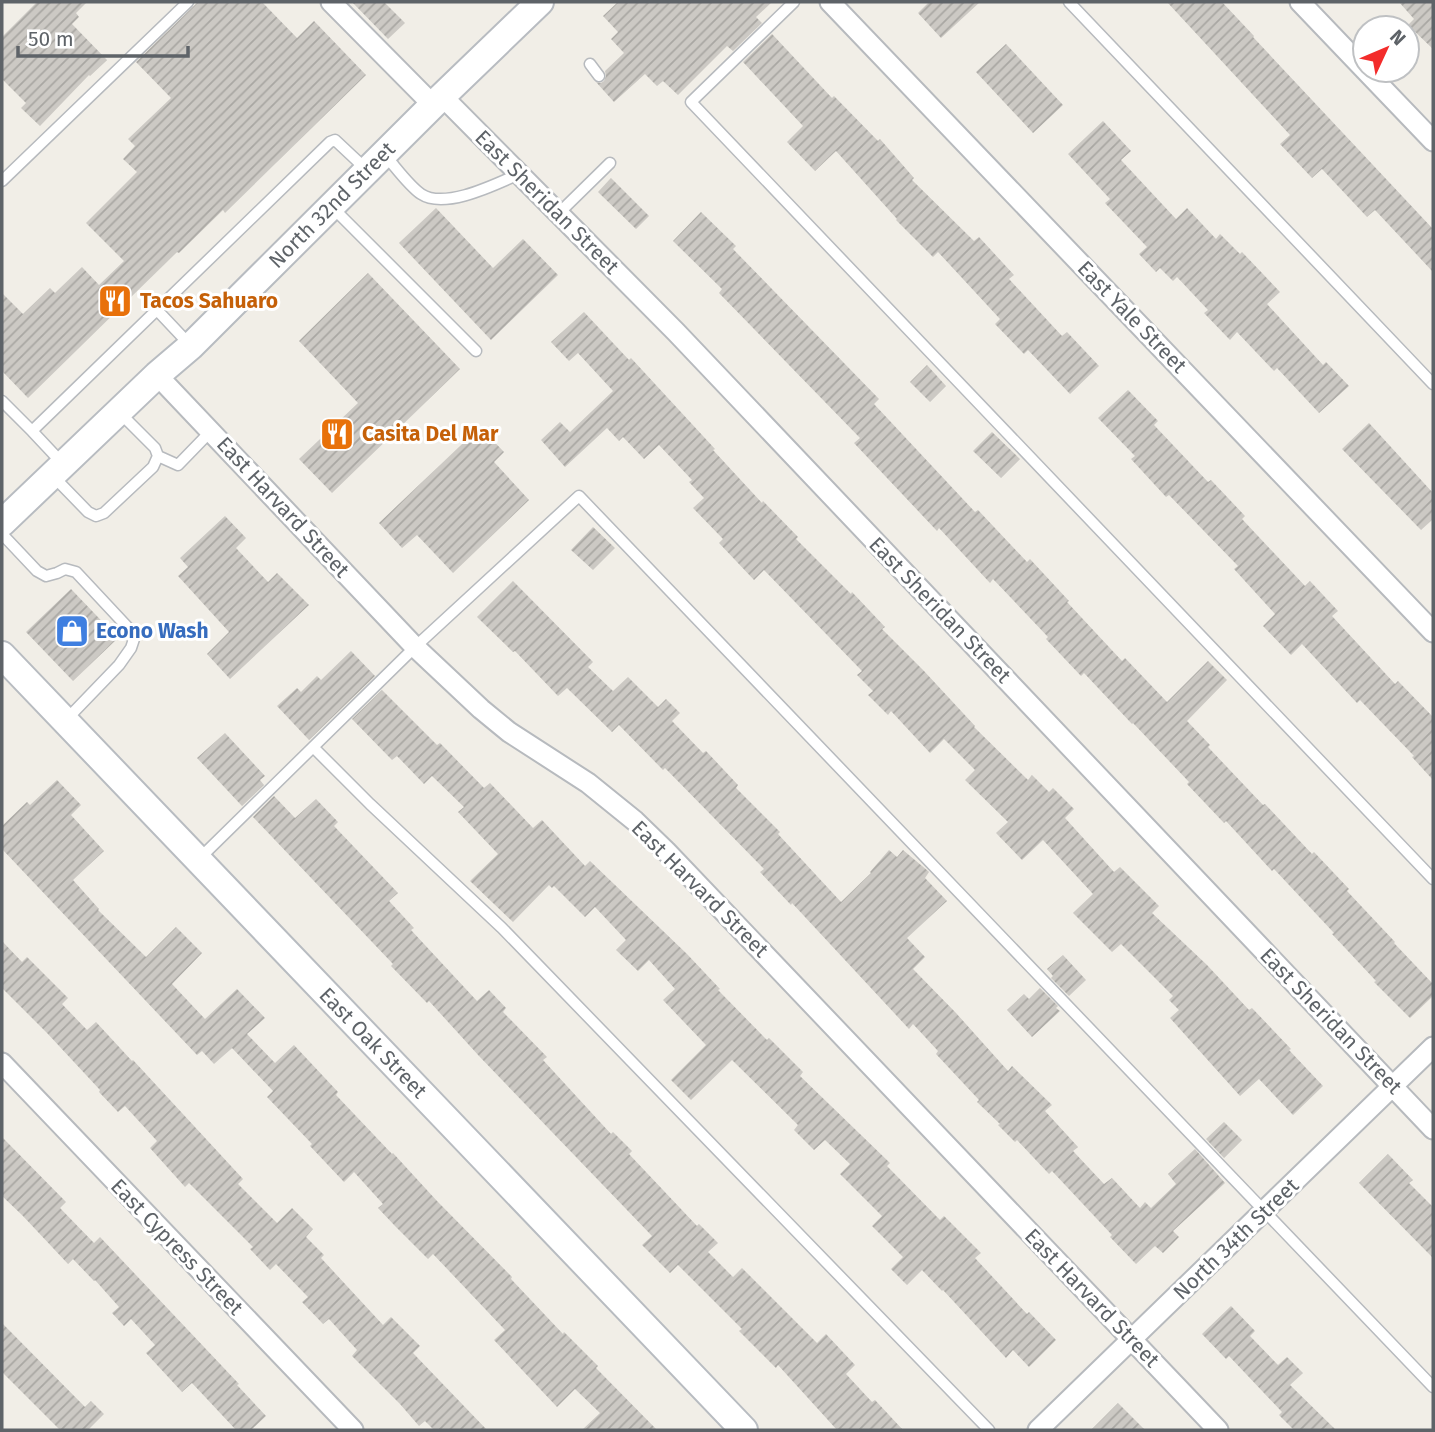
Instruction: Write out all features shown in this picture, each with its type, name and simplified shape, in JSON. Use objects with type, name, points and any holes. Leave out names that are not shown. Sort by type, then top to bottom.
[{"type":"street","name":"East Sheridan Street","points":[[331,2],[519,174],[676,332],[1433,1129]]},
{"type":"street","name":"East Yale Street","points":[[830,2],[1433,632]]},
{"type":"street","points":[[1300,2],[1351,55]]},
{"type":"street","name":"North 32nd Street","points":[[2,523],[191,346],[533,4]]},
{"type":"street","points":[[1378,84],[1433,141]]},
{"type":"street","name":"East Harvard Street","points":[[157,375],[450,681],[509,732],[588,783],[635,821],[666,851],[1218,1430]]},
{"type":"street","name":"East Oak Street","points":[[2,655],[744,1430]]},
{"type":"street","name":"North 34th Street","points":[[1038,1430],[1433,1047]]},
{"type":"street","name":"East Cypress Street","points":[[2,1063],[353,1430]]},
{"type":"lane","points":[[2,181],[188,2]]},
{"type":"lane","points":[[794,2],[691,102],[1433,879]]},
{"type":"lane","points":[[1069,2],[1433,384]]},
{"type":"lane","points":[[590,64],[599,76]]},
{"type":"lane","points":[[32,431],[330,142],[335,140],[376,162],[428,197],[454,198],[490,187],[519,174]]},
{"type":"lane","points":[[558,214],[610,163]]},
{"type":"lane","points":[[331,206],[476,351]]},
{"type":"lane","points":[[157,310],[191,346]]},
{"type":"lane","points":[[2,401],[32,431],[88,512],[96,516],[104,513],[144,476],[153,467],[158,456],[155,448],[118,412]]},
{"type":"lane","points":[[158,456],[178,465],[211,431]]},
{"type":"lane","points":[[198,860],[415,647],[579,496],[1433,1387]]},
{"type":"lane","points":[[2,534],[37,571],[46,576],[65,569],[76,572],[133,634],[131,648],[118,665],[65,721]]},
{"type":"lane","points":[[313,747],[502,928],[989,1430]]},
{"type":"building","points":[[37,2],[87,2],[76,13],[79,17],[72,24],[107,60],[40,126],[21,108],[26,103],[2,79],[2,37]]},
{"type":"building","points":[[198,2],[262,2],[297,38],[314,21],[366,75],[225,213],[223,210],[177,252],[28,398],[2,371],[2,293],[23,314],[50,288],[55,293],[82,267],[99,285],[124,261],[86,223],[137,172],[123,159],[135,146],[128,139],[171,98],[136,62]]},
{"type":"building","points":[[352,2],[384,2],[405,23],[388,39]]},
{"type":"building","points":[[618,2],[772,2],[756,17],[762,23],[733,51],[727,46],[678,95],[663,81],[657,86],[645,74],[614,102],[596,82],[604,81],[605,71],[624,53],[611,39],[618,32],[603,16]]},
{"type":"building","points":[[929,2],[980,2],[941,38],[918,13]]},
{"type":"building","points":[[1167,2],[1222,2],[1433,229],[1433,272],[1375,210],[1367,217],[1322,169],[1312,178],[1280,144],[1290,135]]},
{"type":"building","points":[[1399,2],[1433,2],[1433,49],[1421,37],[1421,14],[1410,14]]},
{"type":"building","points":[[772,34],[832,98],[834,96],[878,141],[880,139],[914,178],[912,180],[974,241],[979,237],[1014,275],[1009,279],[1062,336],[1067,332],[1099,366],[1070,394],[1028,350],[1024,354],[995,324],[1000,319],[938,252],[933,257],[896,220],[836,151],[815,171],[787,142],[803,126],[743,62]]},
{"type":"building","points":[[1006,44],[1063,105],[1033,133],[976,72]]},
{"type":"building","points":[[1103,121],[1131,151],[1121,160],[1176,219],[1187,208],[1216,239],[1220,234],[1240,254],[1242,252],[1280,292],[1267,304],[1323,365],[1326,362],[1349,386],[1319,413],[1277,368],[1274,371],[1237,332],[1230,340],[1204,313],[1208,310],[1177,277],[1173,281],[1160,268],[1156,272],[1139,254],[1147,247],[1105,203],[1110,199],[1068,154]]},
{"type":"building","points":[[611,178],[649,216],[636,229],[598,192]]},
{"type":"building","points":[[436,208],[493,268],[523,239],[558,275],[491,340],[399,243]]},
{"type":"building","points":[[701,212],[736,246],[733,249],[879,399],[874,404],[975,512],[978,510],[1027,562],[1030,559],[1122,661],[1125,658],[1167,702],[1208,661],[1227,680],[1187,721],[1263,805],[1265,804],[1349,889],[1347,891],[1433,984],[1433,996],[1410,1018],[1374,982],[1376,981],[1332,934],[1334,933],[1274,869],[1272,871],[1226,821],[1224,823],[1133,723],[1084,673],[1081,676],[993,579],[990,583],[939,528],[937,531],[854,443],[860,438],[719,293],[722,289],[673,241]]},
{"type":"building","points":[[368,273],[460,369],[332,493],[299,459],[358,403],[299,341]]},
{"type":"building","points":[[584,312],[629,360],[631,358],[762,503],[763,501],[798,537],[796,539],[885,627],[882,629],[974,727],[1028,780],[1032,775],[1049,792],[1053,788],[1074,809],[1065,818],[1114,872],[1120,867],[1159,906],[1152,913],[1291,1049],[1289,1050],[1323,1086],[1293,1115],[1259,1079],[1240,1096],[1170,1018],[1179,1010],[1169,1000],[1173,996],[1121,944],[1112,952],[1073,913],[1093,894],[1043,840],[1022,860],[996,833],[1008,822],[965,780],[975,770],[944,739],[930,753],[891,711],[888,715],[868,695],[873,691],[857,675],[862,671],[764,570],[754,580],[719,543],[723,539],[693,508],[704,498],[689,482],[692,480],[659,445],[644,459],[623,437],[619,441],[607,428],[565,467],[541,440],[560,422],[570,432],[613,391],[578,353],[569,361],[551,342]]},
{"type":"building","points":[[927,365],[946,386],[930,402],[910,382]]},
{"type":"building","points":[[1128,390],[1158,421],[1154,425],[1208,482],[1211,480],[1245,516],[1242,519],[1305,586],[1310,581],[1338,611],[1332,616],[1395,684],[1398,681],[1433,717],[1433,780],[1412,757],[1414,756],[1360,700],[1357,703],[1302,644],[1291,655],[1263,626],[1275,614],[1234,569],[1238,566],[1169,495],[1166,497],[1131,459],[1135,456],[1098,418]]},
{"type":"building","points":[[1369,423],[1433,493],[1433,519],[1421,530],[1342,449]]},
{"type":"building","points":[[480,427],[504,452],[494,462],[529,500],[453,573],[417,535],[402,548],[379,523]]},
{"type":"building","points":[[992,432],[1020,459],[1001,478],[973,451]]},
{"type":"building","points":[[225,516],[246,538],[236,548],[268,582],[277,573],[309,605],[230,679],[207,654],[229,632],[178,576],[188,567],[180,558]]},
{"type":"building","points":[[593,527],[615,548],[593,570],[571,550]]},
{"type":"building","points":[[513,581],[593,662],[588,667],[613,691],[628,677],[658,707],[666,699],[680,713],[672,721],[703,753],[706,751],[738,785],[736,788],[780,832],[778,834],[841,902],[871,873],[889,850],[897,857],[903,850],[929,872],[925,878],[947,901],[907,938],[925,957],[913,969],[1008,1071],[1012,1066],[1052,1105],[1045,1111],[1078,1147],[1073,1151],[1104,1184],[1112,1178],[1140,1208],[1145,1202],[1151,1208],[1176,1184],[1168,1174],[1195,1149],[1225,1183],[1173,1231],[1179,1237],[1163,1253],[1155,1246],[1136,1264],[1052,1171],[1049,1174],[1017,1140],[1015,1142],[998,1125],[1000,1124],[977,1102],[979,1100],[936,1054],[938,1051],[913,1024],[909,1029],[760,872],[764,869],[665,768],[663,770],[619,725],[612,732],[567,688],[558,696],[515,651],[477,617]]},
{"type":"building","points":[[71,589],[118,638],[73,681],[26,632]]},
{"type":"building","points":[[351,651],[375,676],[309,740],[277,706],[297,688],[301,692],[317,676],[321,680]]},
{"type":"building","points":[[382,690],[484,788],[490,783],[533,828],[542,820],[585,866],[590,861],[687,954],[767,1040],[769,1038],[803,1072],[800,1076],[890,1163],[887,1166],[940,1220],[944,1216],[981,1253],[975,1258],[1027,1314],[1029,1312],[1056,1340],[1029,1367],[1013,1350],[1006,1358],[922,1270],[907,1285],[891,1269],[903,1257],[872,1226],[882,1216],[840,1174],[850,1164],[825,1140],[814,1150],[794,1130],[798,1125],[732,1060],[691,1100],[671,1080],[706,1045],[663,1000],[675,989],[649,960],[638,971],[616,950],[626,940],[595,907],[585,917],[554,886],[552,888],[549,885],[513,922],[470,881],[498,854],[458,812],[464,807],[432,776],[424,784],[397,756],[392,760],[352,719]]},
{"type":"building","points":[[225,733],[265,776],[260,780],[264,785],[242,806],[197,758]]},
{"type":"building","points":[[57,780],[81,805],[71,815],[104,851],[73,880],[98,910],[146,957],[176,927],[202,953],[172,984],[205,1019],[237,989],[265,1018],[247,1034],[275,1063],[294,1045],[338,1092],[336,1095],[657,1430],[582,1430],[600,1413],[575,1389],[557,1407],[494,1340],[505,1330],[433,1254],[428,1259],[395,1226],[378,1208],[383,1204],[354,1172],[344,1182],[267,1097],[273,1091],[232,1048],[214,1064],[202,1051],[197,1055],[2,849],[2,826],[27,802],[30,805]]},
{"type":"building","points":[[274,796],[295,818],[316,799],[338,822],[334,826],[398,893],[389,901],[414,928],[411,930],[477,1001],[489,990],[506,1008],[503,1012],[547,1057],[543,1060],[611,1134],[613,1132],[632,1151],[629,1154],[697,1226],[699,1224],[718,1243],[708,1252],[733,1277],[742,1268],[817,1343],[826,1334],[855,1365],[846,1374],[903,1430],[837,1430],[778,1365],[776,1368],[739,1331],[742,1329],[678,1265],[670,1273],[642,1245],[652,1236],[429,1001],[427,1003],[391,966],[393,964],[253,817]]},
{"type":"building","points":[[2,941],[22,962],[27,957],[68,998],[62,1004],[87,1030],[96,1022],[243,1179],[238,1184],[277,1223],[292,1208],[313,1229],[306,1237],[324,1255],[321,1258],[383,1325],[391,1317],[420,1346],[413,1353],[487,1430],[434,1430],[425,1421],[419,1426],[352,1356],[357,1350],[329,1319],[323,1324],[302,1302],[308,1297],[276,1264],[270,1270],[250,1249],[253,1247],[189,1183],[185,1187],[150,1148],[157,1141],[125,1106],[118,1112],[47,1033],[2,988]]},
{"type":"building","points":[[1063,955],[1086,980],[1069,996],[1051,978],[1053,976],[1047,969]]},
{"type":"building","points":[[1040,988],[1060,1011],[1032,1037],[1007,1010],[1024,994],[1029,999]]},
{"type":"building","points":[[1224,1122],[1242,1140],[1224,1158],[1206,1139]]},
{"type":"building","points":[[2,1137],[66,1202],[60,1208],[94,1243],[100,1237],[239,1384],[237,1385],[266,1416],[251,1430],[236,1430],[192,1383],[182,1392],[146,1353],[155,1345],[131,1319],[124,1326],[112,1313],[119,1307],[95,1280],[73,1259],[68,1264],[2,1196]]},
{"type":"building","points":[[1388,1154],[1413,1180],[1409,1183],[1433,1207],[1433,1258],[1359,1183]]},
{"type":"building","points":[[1231,1306],[1255,1331],[1250,1336],[1278,1365],[1287,1357],[1303,1373],[1290,1385],[1336,1430],[1294,1430],[1279,1415],[1282,1412],[1229,1356],[1226,1359],[1202,1334]]},
{"type":"building","points":[[2,1323],[85,1407],[91,1401],[104,1414],[88,1430],[60,1430],[2,1372]]},
{"type":"building","points":[[1118,1403],[1145,1430],[1091,1430]]},
{"type":"place","name":"Tacos Sahuaro","points":[[115,301]]},
{"type":"place","name":"Casita Del Mar","points":[[337,434]]},
{"type":"place","name":"Econo Wash","points":[[72,631]]}]
